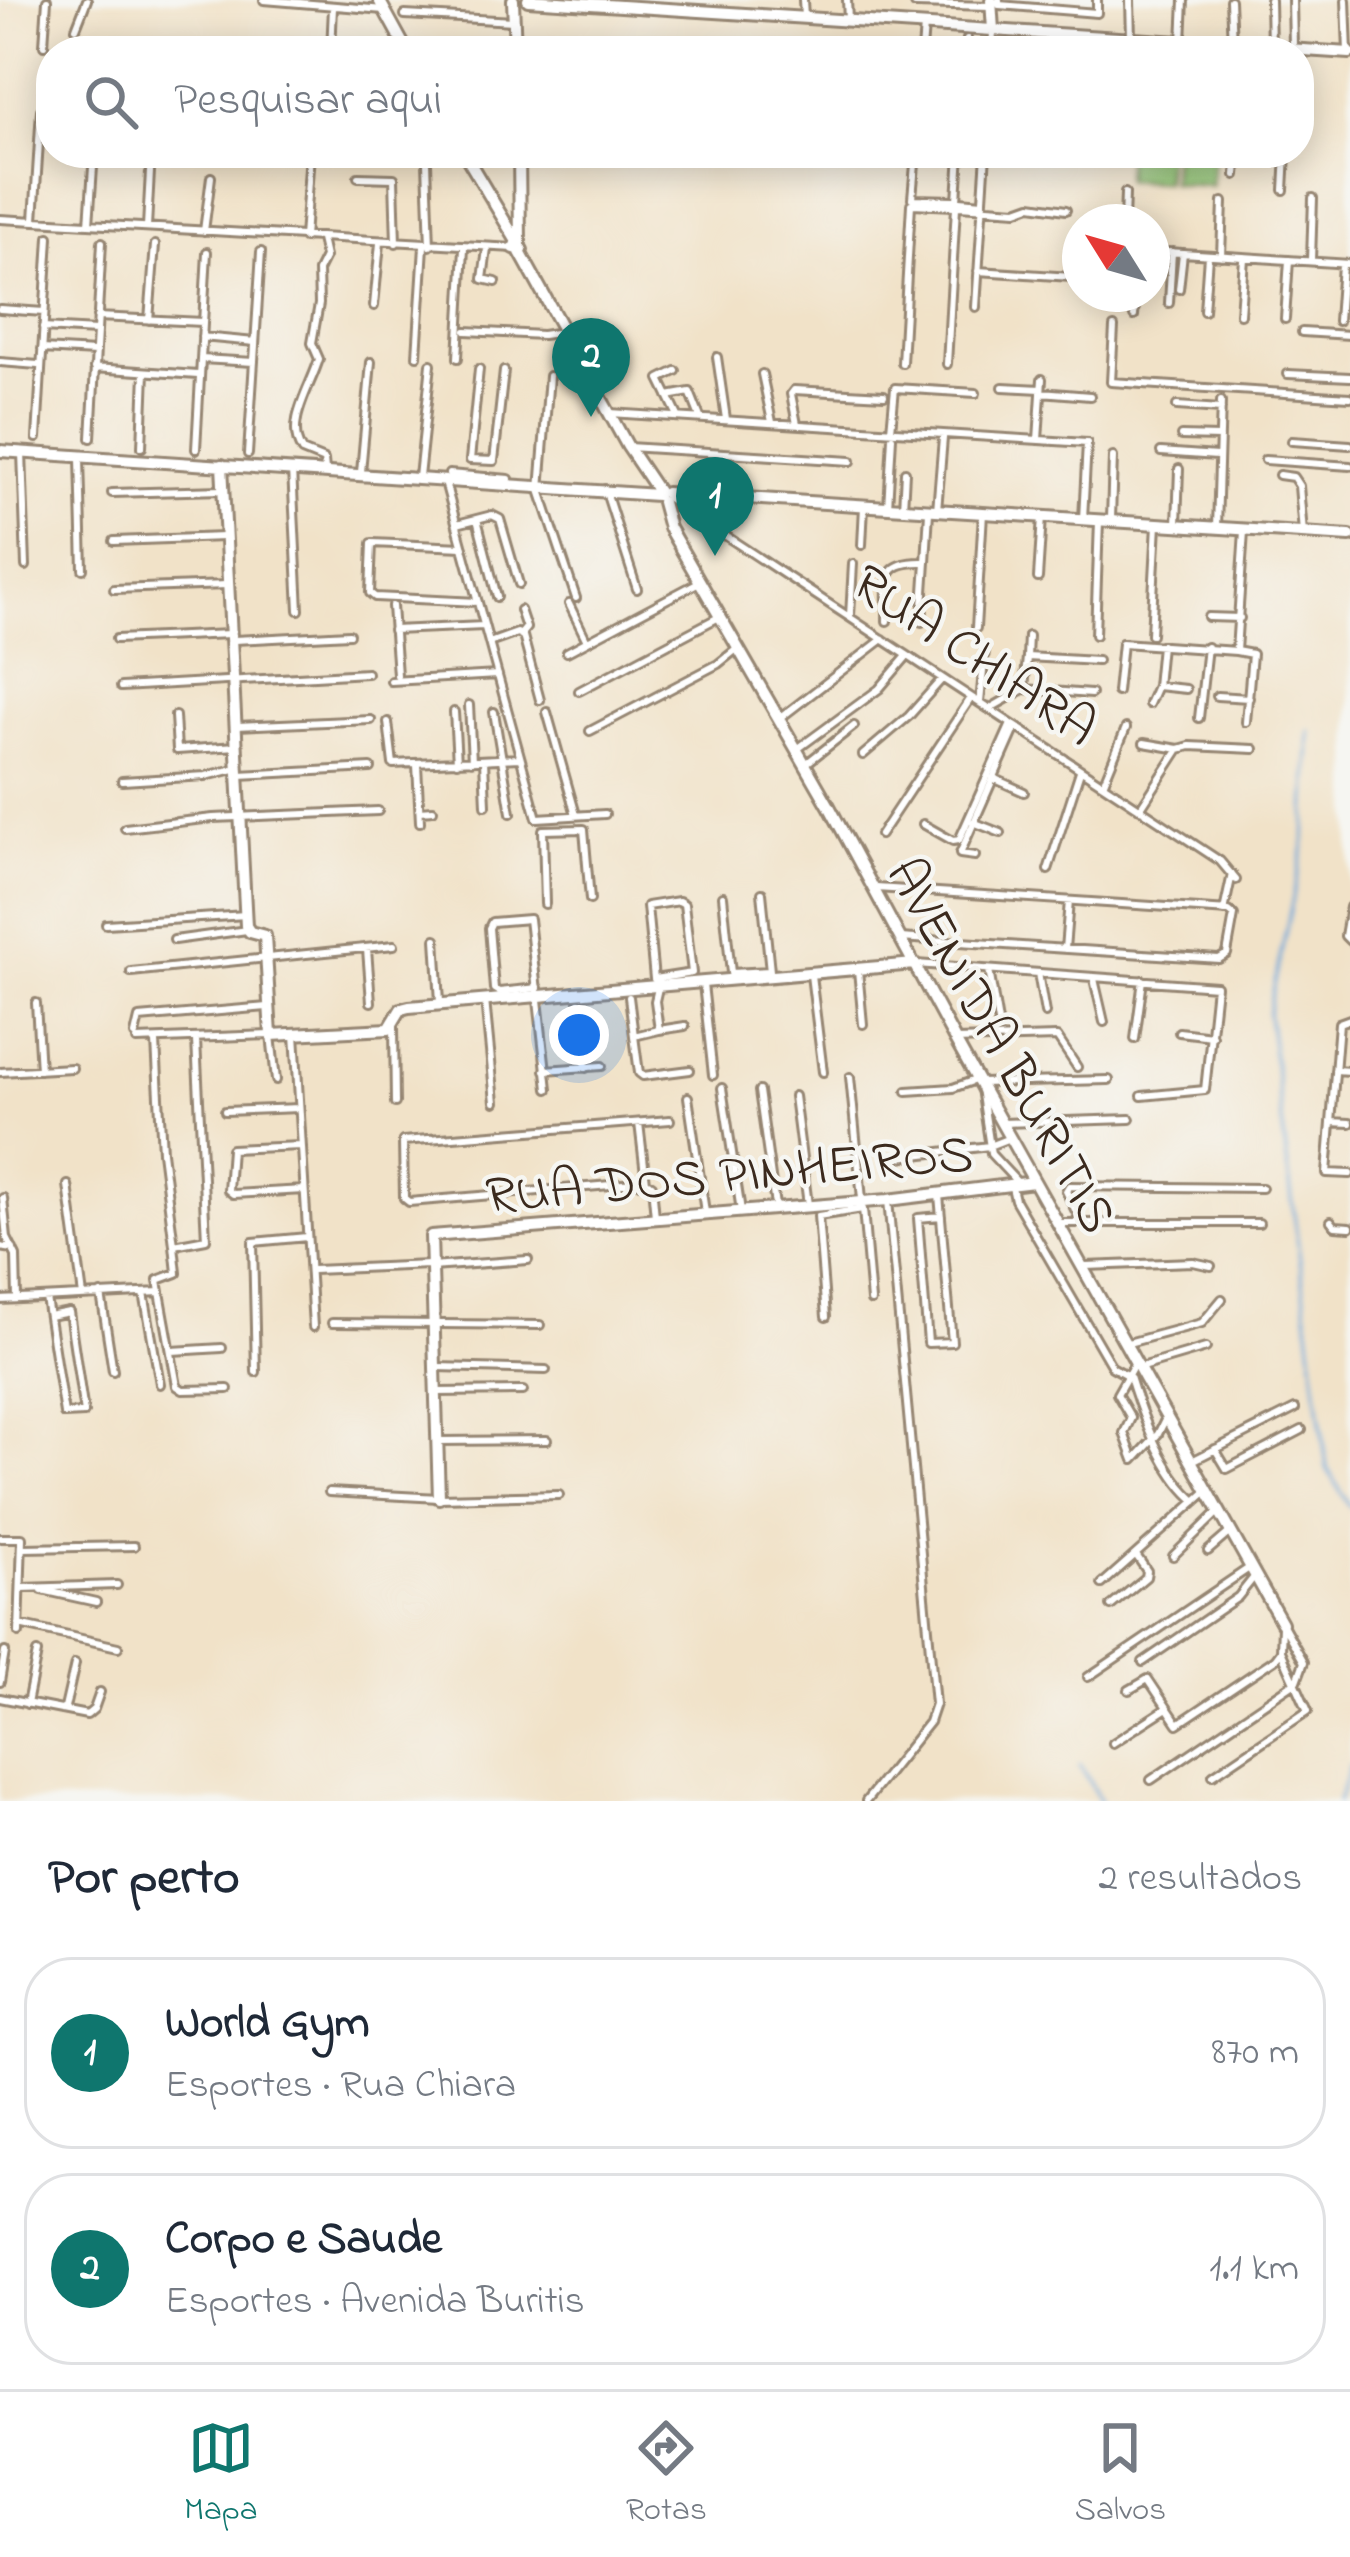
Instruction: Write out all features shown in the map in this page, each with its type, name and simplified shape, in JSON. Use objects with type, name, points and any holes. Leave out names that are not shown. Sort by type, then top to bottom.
[{"type":"street","points":[[44,36],[46,0]]},
{"type":"street","points":[[76,28],[87,0]]},
{"type":"street","points":[[264,0],[375,4],[397,36]]},
{"type":"street","points":[[513,0],[514,36]]},
{"type":"street","points":[[528,0],[751,7],[804,18],[1076,36]]},
{"type":"street","points":[[803,0],[804,18]]},
{"type":"street","points":[[847,0],[848,20]]},
{"type":"street","points":[[915,4],[994,2],[1097,14],[1097,0]]},
{"type":"street","points":[[1130,0],[1131,36]]},
{"type":"street","points":[[1182,36],[1184,0]]},
{"type":"street","points":[[1230,0],[1238,36]]},
{"type":"street","points":[[1270,0],[1271,36]]},
{"type":"street","points":[[1292,0],[1293,36]]},
{"type":"street","points":[[1314,51],[1349,52],[1346,0]]},
{"type":"street","points":[[993,36],[994,2]]},
{"type":"street","points":[[332,36],[333,5]]},
{"type":"street","points":[[405,14],[514,21]]},
{"type":"street","points":[[923,36],[924,26]]},
{"type":"street","points":[[34,221],[37,168]]},
{"type":"street","points":[[89,224],[93,168]]},
{"type":"street","points":[[146,228],[150,168]]},
{"type":"street","points":[[304,238],[309,168]]},
{"type":"street","points":[[417,356],[427,245],[427,168]]},
{"type":"street","name":"AVENIDA BURITIS","points":[[473,168],[628,447],[662,497],[669,528],[781,717],[1125,1344],[1134,1369],[1192,1461],[1282,1623]]},
{"type":"street","points":[[0,219],[487,249],[517,246],[519,168]]},
{"type":"street","points":[[902,363],[915,168]]},
{"type":"street","points":[[947,364],[959,168]]},
{"type":"street","points":[[976,307],[985,168]]},
{"type":"street","points":[[1236,175],[1237,168]]},
{"type":"street","points":[[1284,190],[1285,168]]},
{"type":"street","points":[[204,231],[211,177]]},
{"type":"street","points":[[358,177],[394,178],[396,243]]},
{"type":"street","points":[[1125,193],[1125,204]]},
{"type":"street","points":[[1310,262],[1313,198]]},
{"type":"street","points":[[898,202],[1062,209]]},
{"type":"street","points":[[1221,256],[1223,202]]},
{"type":"street","points":[[37,438],[50,237]]},
{"type":"street","points":[[321,239],[325,257],[318,271],[319,304],[312,343],[319,359],[302,403],[296,436],[302,451],[324,460],[325,470]]},
{"type":"street","points":[[91,438],[102,242]]},
{"type":"street","points":[[374,305],[380,242]]},
{"type":"street","points":[[149,320],[155,244]]},
{"type":"street","points":[[458,358],[464,248]]},
{"type":"street","points":[[487,249],[483,279],[496,282]]},
{"type":"street","points":[[196,448],[207,252]]},
{"type":"street","points":[[248,454],[261,252]]},
{"type":"street","points":[[1170,286],[1172,253],[1347,264]]},
{"type":"street","points":[[1179,290],[1183,254]]},
{"type":"street","points":[[1338,321],[1350,254]]},
{"type":"street","points":[[1204,311],[1208,255]]},
{"type":"street","points":[[1240,314],[1244,257]]},
{"type":"street","points":[[1285,319],[1288,260]]},
{"type":"street","points":[[979,271],[1062,276]]},
{"type":"street","points":[[0,309],[44,312]]},
{"type":"street","points":[[1134,312],[1134,316]]},
{"type":"street","points":[[97,317],[203,322]]},
{"type":"street","points":[[1114,327],[1111,382],[1350,397]]},
{"type":"street","points":[[44,328],[96,331]]},
{"type":"street","points":[[466,331],[563,332]]},
{"type":"street","points":[[1302,332],[1350,335]]},
{"type":"street","points":[[202,337],[255,342]]},
{"type":"street","points":[[42,349],[94,352]]},
{"type":"street","points":[[717,357],[726,419]]},
{"type":"street","points":[[201,359],[254,362]]},
{"type":"street","points":[[0,362],[40,365]]},
{"type":"street","points":[[361,472],[371,362]]},
{"type":"street","points":[[580,362],[628,364]]},
{"type":"street","points":[[419,474],[431,364]]},
{"type":"street","points":[[94,368],[199,375]]},
{"type":"street","points":[[479,369],[470,460],[494,460],[504,370]]},
{"type":"street","points":[[676,370],[660,379],[678,416]]},
{"type":"street","points":[[142,447],[145,371]]},
{"type":"street","points":[[762,374],[772,422]]},
{"type":"street","points":[[1288,374],[1350,377]]},
{"type":"street","points":[[549,376],[540,485],[587,641]]},
{"type":"street","points":[[1003,387],[1090,395]]},
{"type":"street","points":[[1039,440],[1041,387]]},
{"type":"street","points":[[888,507],[895,388],[976,394]]},
{"type":"street","points":[[797,424],[794,390],[884,395]]},
{"type":"street","points":[[668,396],[690,392],[700,418]]},
{"type":"street","points":[[1178,406],[1221,405],[1217,528]]},
{"type":"street","points":[[610,413],[1088,444],[1083,519]]},
{"type":"street","points":[[1181,436],[1219,437]]},
{"type":"street","points":[[922,622],[943,439]]},
{"type":"street","points":[[1292,442],[1350,445]]},
{"type":"street","points":[[628,447],[851,461]]},
{"type":"street","points":[[0,451],[22,456],[509,479]]},
{"type":"street","points":[[1161,452],[1218,456]]},
{"type":"street","points":[[22,456],[26,566]]},
{"type":"street","points":[[1095,635],[1113,457]]},
{"type":"street","points":[[80,458],[83,568]]},
{"type":"street","points":[[475,477],[482,460]]},
{"type":"street","points":[[1265,460],[1350,466]]},
{"type":"street","points":[[223,465],[224,585],[248,930]]},
{"type":"street","points":[[292,469],[299,610]]},
{"type":"street","points":[[1177,525],[1179,469]]},
{"type":"street","points":[[903,508],[905,472]]},
{"type":"street","points":[[1280,475],[1298,483],[1303,532]]},
{"type":"street","points":[[447,476],[537,818],[604,814]]},
{"type":"street","points":[[475,477],[662,497],[1350,536]]},
{"type":"street","points":[[605,489],[637,589]]},
{"type":"street","points":[[112,493],[224,490]]},
{"type":"street","name":"RUA CHIARA","points":[[662,497],[1220,861],[1234,877],[1224,911]]},
{"type":"street","points":[[862,545],[864,506]]},
{"type":"street","points":[[976,628],[983,513]]},
{"type":"street","points":[[457,524],[492,515],[500,519],[519,584]]},
{"type":"street","points":[[1038,578],[1042,517]]},
{"type":"street","points":[[477,519],[497,597]]},
{"type":"street","points":[[1150,634],[1157,524]]},
{"type":"street","points":[[1236,651],[1244,529]]},
{"type":"street","points":[[114,541],[225,537]]},
{"type":"street","points":[[463,547],[370,545],[370,591],[375,597],[478,602]]},
{"type":"street","points":[[887,621],[888,575],[905,561],[926,562]]},
{"type":"street","points":[[850,616],[853,564]]},
{"type":"street","points":[[566,652],[701,581]]},
{"type":"street","points":[[114,589],[224,585]]},
{"type":"street","points":[[392,606],[394,678],[498,675]]},
{"type":"street","points":[[489,643],[521,634],[526,628],[520,610]]},
{"type":"street","points":[[1208,616],[1240,618]]},
{"type":"street","points":[[579,691],[720,617]]},
{"type":"street","points":[[393,630],[484,626]]},
{"type":"street","points":[[116,639],[349,634]]},
{"type":"street","points":[[521,634],[540,700]]},
{"type":"street","points":[[1024,689],[1028,636]]},
{"type":"street","points":[[781,717],[884,639]]},
{"type":"street","points":[[1117,692],[1122,643],[1252,654],[1246,722]]},
{"type":"street","points":[[1149,704],[1162,645]]},
{"type":"street","points":[[1199,718],[1207,647]]},
{"type":"street","points":[[590,731],[718,664],[739,648]]},
{"type":"street","points":[[880,835],[976,700],[985,650]]},
{"type":"street","points":[[796,750],[878,690],[908,655]]},
{"type":"street","points":[[1027,657],[1097,661]]},
{"type":"street","points":[[121,687],[367,673]]},
{"type":"street","points":[[862,755],[909,716],[943,678]]},
{"type":"street","points":[[1156,686],[1186,689]]},
{"type":"street","points":[[989,710],[1024,689],[1090,694]]},
{"type":"street","points":[[1217,696],[1249,698]]},
{"type":"street","points":[[469,705],[472,761]]},
{"type":"street","points":[[454,712],[457,762]]},
{"type":"street","points":[[494,712],[511,813]]},
{"type":"street","points":[[547,712],[576,815]]},
{"type":"street","points":[[175,716],[177,749],[237,746]]},
{"type":"street","points":[[235,726],[371,720]]},
{"type":"street","points":[[388,722],[391,763],[520,758]]},
{"type":"street","points":[[975,856],[960,854],[1014,725]]},
{"type":"street","points":[[923,824],[959,840],[1014,725]]},
{"type":"street","points":[[805,765],[854,726]]},
{"type":"street","points":[[1102,784],[1126,728]]},
{"type":"street","points":[[821,734],[827,747]]},
{"type":"street","points":[[1144,743],[1179,749],[1253,748]]},
{"type":"street","points":[[1140,808],[1179,749]]},
{"type":"street","points":[[484,760],[486,805]]},
{"type":"street","points":[[417,765],[420,822]]},
{"type":"street","points":[[122,781],[371,768]]},
{"type":"street","points":[[1048,870],[1081,769]]},
{"type":"street","points":[[993,778],[1024,792]]},
{"type":"street","points":[[420,811],[433,810]]},
{"type":"street","points":[[125,828],[213,818],[378,811]]},
{"type":"street","points":[[542,818],[545,904]]},
{"type":"street","points":[[973,823],[1000,833]]},
{"type":"street","points":[[543,830],[584,829],[590,900]]},
{"type":"street","points":[[872,887],[1224,911],[1234,918],[1227,954],[1222,958],[900,938]]},
{"type":"street","points":[[548,1089],[545,1070],[538,992],[529,919],[492,922],[494,988],[499,992],[538,992],[703,984],[770,970],[762,893]]},
{"type":"street","points":[[723,896],[731,974],[812,976],[914,964],[1217,987],[1203,1092],[1142,1096]]},
{"type":"street","points":[[1065,949],[1069,901]]},
{"type":"street","points":[[658,1030],[655,1001],[667,984],[692,974],[684,904],[649,904],[652,977],[667,984]]},
{"type":"street","points":[[1350,912],[1345,936],[1350,941]]},
{"type":"street","points":[[106,924],[245,914]]},
{"type":"street","points":[[173,940],[248,930],[264,934],[276,1080]]},
{"type":"street","points":[[436,940],[440,1004]]},
{"type":"street","points":[[131,972],[394,945]]},
{"type":"street","points":[[367,949],[371,1001]]},
{"type":"street","points":[[858,970],[863,1024]]},
{"type":"street","points":[[989,970],[999,1028]]},
{"type":"street","points":[[1038,973],[1045,1013]]},
{"type":"street","points":[[812,976],[823,1072]]},
{"type":"street","points":[[1094,977],[1103,1022]]},
{"type":"street","points":[[1135,1039],[1144,980]]},
{"type":"street","points":[[703,984],[713,1075]]},
{"type":"street","points":[[270,1007],[139,1018],[136,1038],[156,1042],[389,1029],[403,1008],[538,992]]},
{"type":"street","points":[[629,997],[641,1075],[690,1070]]},
{"type":"street","points":[[485,1000],[495,1102]]},
{"type":"street","points":[[37,1003],[40,1070]]},
{"type":"street","points":[[579,1003],[586,1068]]},
{"type":"street","points":[[1350,1019],[1339,1023],[1327,1173],[1350,1174]]},
{"type":"street","points":[[394,1025],[395,1103]]},
{"type":"street","points":[[634,1036],[685,1026]]},
{"type":"street","points":[[1179,1032],[1212,1036]]},
{"type":"street","points":[[295,1034],[313,1327]]},
{"type":"street","points":[[955,1040],[1057,1037],[1077,1067]]},
{"type":"street","points":[[174,1244],[206,1239],[196,1040]]},
{"type":"street","points":[[156,1042],[162,1152],[177,1273],[158,1280],[170,1351],[179,1388],[228,1389]]},
{"type":"street","points":[[545,1070],[602,1066]]},
{"type":"street","points":[[0,1072],[72,1068]]},
{"type":"street","points":[[1335,1070],[1350,1071]]},
{"type":"street","points":[[850,1077],[863,1202]]},
{"type":"street","points":[[907,1091],[979,1083],[1108,1080]]},
{"type":"street","points":[[979,1083],[991,1154],[1016,1186],[1015,1200],[1112,1367],[1134,1369],[1205,1348]]},
{"type":"street","points":[[722,1088],[741,1211]]},
{"type":"street","points":[[759,1091],[775,1208]]},
{"type":"street","points":[[794,1096],[826,1316]]},
{"type":"street","points":[[688,1097],[705,1214]]},
{"type":"street","points":[[225,1111],[299,1108]]},
{"type":"street","points":[[1002,1123],[1130,1119]]},
{"type":"street","points":[[655,1219],[652,1185],[646,1182],[407,1202],[401,1144],[670,1120]]},
{"type":"street","points":[[1330,1121],[1350,1123]]},
{"type":"street","points":[[640,1123],[646,1182]]},
{"type":"street","points":[[899,1157],[989,1146],[1010,1138]]},
{"type":"street","points":[[302,1146],[231,1149],[228,1190],[233,1194],[304,1190]]},
{"type":"street","name":"RUA DOS PINHEIROS","points":[[431,1266],[430,1238],[775,1208],[812,1209],[1034,1182]]},
{"type":"street","points":[[68,1185],[83,1296]]},
{"type":"street","points":[[1081,1222],[1066,1191],[1069,1186],[1262,1188]]},
{"type":"street","points":[[939,1195],[952,1342],[928,1343],[918,1218],[940,1216]]},
{"type":"street","points":[[3,1198],[17,1299]]},
{"type":"street","points":[[866,1801],[929,1722],[934,1704],[888,1200]]},
{"type":"street","points":[[812,1209],[863,1209],[871,1301]]},
{"type":"street","points":[[1331,1221],[1350,1227]]},
{"type":"street","points":[[1058,1223],[1259,1222]]},
{"type":"street","points":[[256,1372],[253,1242],[307,1237]]},
{"type":"street","points":[[0,1247],[13,1249]]},
{"type":"street","points":[[313,1270],[528,1260]]},
{"type":"street","points":[[1081,1266],[1193,1262],[1210,1266]]},
{"type":"street","points":[[431,1266],[439,1498]]},
{"type":"street","points":[[144,1293],[160,1384]]},
{"type":"street","points":[[0,1300],[161,1293]]},
{"type":"street","points":[[101,1294],[113,1371]]},
{"type":"street","points":[[46,1298],[64,1414],[84,1413],[69,1312],[49,1316]]},
{"type":"street","points":[[1125,1344],[1202,1323],[1222,1299]]},
{"type":"street","points":[[332,1323],[540,1325]]},
{"type":"street","points":[[170,1351],[222,1348]]},
{"type":"street","points":[[437,1367],[546,1370]]},
{"type":"street","points":[[1134,1369],[1117,1394],[1131,1418],[1124,1433],[1133,1460],[1155,1438],[1166,1418]]},
{"type":"street","points":[[1134,1369],[1147,1426],[1178,1486],[1196,1501]]},
{"type":"street","points":[[437,1392],[523,1391]]},
{"type":"street","points":[[1192,1461],[1295,1409]]},
{"type":"street","points":[[1215,1449],[1227,1468],[1302,1430]]},
{"type":"street","points":[[439,1441],[548,1440]]},
{"type":"street","points":[[1102,1584],[1207,1491]]},
{"type":"street","points":[[329,1492],[439,1498],[559,1495]]},
{"type":"street","points":[[1173,1556],[1218,1511]]},
{"type":"street","points":[[1208,1551],[1230,1532]]},
{"type":"street","points":[[0,1540],[20,1537],[23,1548],[19,1629],[118,1647]]},
{"type":"street","points":[[23,1548],[134,1546]]},
{"type":"street","points":[[1111,1606],[1146,1577],[1136,1555]]},
{"type":"street","points":[[1143,1662],[1238,1597],[1252,1572]]},
{"type":"street","points":[[1088,1677],[1252,1572]]},
{"type":"street","points":[[22,1588],[117,1586]]},
{"type":"street","points":[[33,1588],[96,1602]]},
{"type":"street","points":[[1129,1690],[1146,1678],[1178,1724],[1275,1659],[1282,1623]]},
{"type":"street","points":[[1151,1780],[1295,1683],[1304,1662],[1282,1623]]},
{"type":"street","points":[[1214,1775],[1308,1711],[1280,1651]]},
{"type":"street","points":[[0,1682],[5,1652]]},
{"type":"street","points":[[27,1704],[37,1653]]},
{"type":"street","points":[[57,1710],[64,1708],[75,1664]]},
{"type":"street","points":[[0,1698],[87,1715],[100,1692]]},
{"type":"street","points":[[1113,1743],[1167,1708]]},
{"type":"green space","points":[[1126,168],[1166,168],[1165,182],[1125,180]]},
{"type":"green space","points":[[1172,168],[1213,168],[1211,186],[1171,183]]},
{"type":"waterway","points":[[1310,731],[1305,841],[1268,1014],[1327,1468],[1350,1507]]},
{"type":"waterway","points":[[1080,1765],[1100,1801]]},
{"type":"waterway","points":[[1338,1801],[1350,1766]]},
{"type":"place","name":"Corpo e Saude","points":[[591,417]]},
{"type":"place","name":"World Gym","points":[[715,556]]}]
